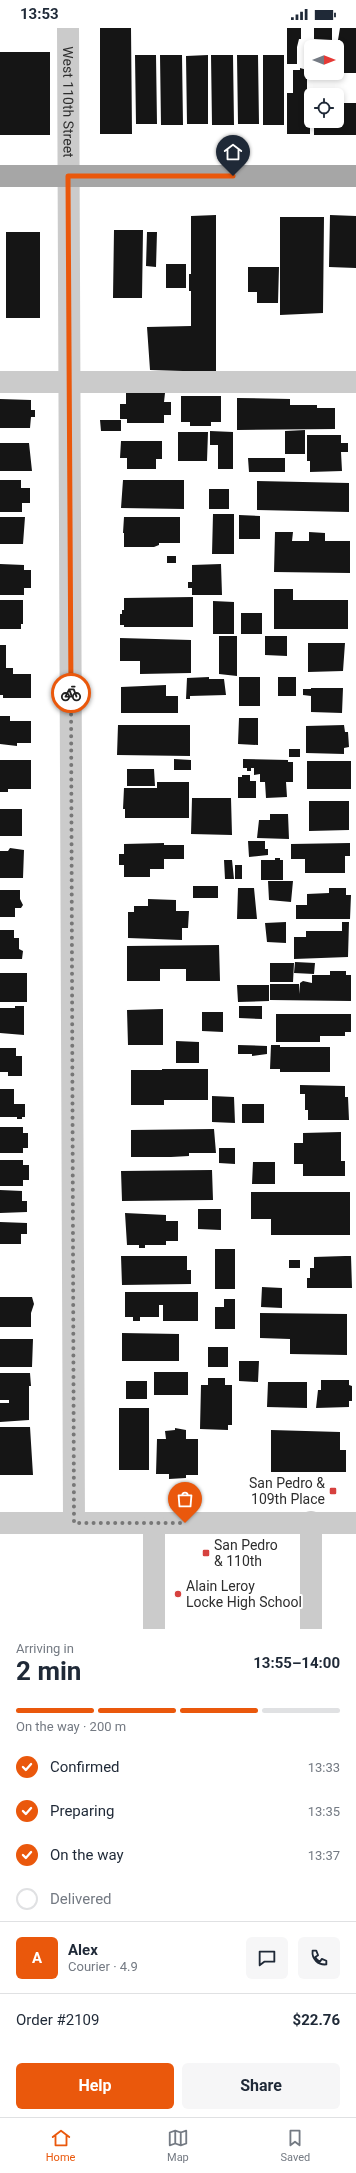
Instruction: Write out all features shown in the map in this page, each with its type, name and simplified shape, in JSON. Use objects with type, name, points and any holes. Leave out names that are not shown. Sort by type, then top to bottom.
[{"type":"main road","points":[[0,176],[356,176]]},
{"type":"street","name":"West 110th Street","points":[[68,28],[74,1523]]},
{"type":"street","points":[[0,382],[356,382]]},
{"type":"street","points":[[311,1522],[311,1629]]},
{"type":"street","points":[[0,1523],[356,1523]]},
{"type":"street","points":[[154,1523],[154,1629]]},
{"type":"building","points":[[100,28],[131,28],[132,134],[100,134]]},
{"type":"building","points":[[287,28],[301,28],[301,39],[299,39],[297,47],[297,64],[287,64]]},
{"type":"building","points":[[314,28],[332,28],[332,40],[314,39]]},
{"type":"building","points":[[340,28],[356,28],[356,73],[344,73],[344,40],[338,40]]},
{"type":"building","points":[[0,52],[50,52],[50,135],[0,135]]},
{"type":"building","points":[[135,55],[156,55],[157,124],[136,124]]},
{"type":"building","points":[[160,55],[182,55],[183,125],[161,125]]},
{"type":"building","points":[[208,55],[208,124],[187,124],[186,56]]},
{"type":"building","points":[[211,55],[233,55],[234,125],[212,125]]},
{"type":"building","points":[[237,55],[258,55],[259,124],[238,124]]},
{"type":"building","points":[[263,55],[284,55],[284,125],[263,125]]},
{"type":"building","points":[[300,68],[304,69],[304,80],[307,80],[307,88],[304,88],[304,128],[310,128],[310,134],[287,134],[287,93],[293,93],[293,70],[300,70]]},
{"type":"building","points":[[344,103],[356,103],[356,135],[314,135],[314,128],[344,128]]},
{"type":"building","points":[[216,215],[216,372],[150,370],[147,327],[191,326],[191,291],[189,291],[189,274],[191,274],[191,216]]},
{"type":"building","points":[[330,215],[356,216],[356,268],[329,267]]},
{"type":"building","points":[[280,217],[324,217],[323,313],[280,315]]},
{"type":"building","points":[[114,230],[143,230],[142,298],[113,298]]},
{"type":"building","points":[[6,232],[40,232],[40,318],[6,318]]},
{"type":"building","points":[[147,232],[157,232],[156,267],[146,266]]},
{"type":"building","points":[[166,264],[186,264],[186,288],[166,288]]},
{"type":"building","points":[[248,267],[279,267],[278,303],[257,303],[257,292],[248,292]]},
{"type":"building","points":[[126,392],[165,393],[164,402],[171,402],[171,415],[164,415],[164,423],[127,423],[127,419],[120,419],[120,404],[126,404]]},
{"type":"building","points":[[181,396],[221,396],[221,422],[211,422],[211,426],[190,426],[190,422],[181,422]]},
{"type":"building","points":[[237,398],[290,399],[290,405],[317,405],[317,408],[335,408],[335,429],[237,430]]},
{"type":"building","points":[[0,399],[31,400],[31,410],[35,410],[35,417],[31,417],[30,428],[0,428]]},
{"type":"building","points":[[100,420],[121,420],[121,431],[101,431]]},
{"type":"building","points":[[305,430],[305,454],[285,454],[285,431]]},
{"type":"building","points":[[210,431],[233,432],[233,469],[218,469],[218,445],[210,445]]},
{"type":"building","points":[[178,432],[208,432],[207,461],[178,461]]},
{"type":"building","points":[[307,435],[341,435],[341,443],[348,443],[348,452],[341,452],[342,471],[310,472],[310,461],[307,461]]},
{"type":"building","points":[[121,441],[162,441],[162,459],[156,459],[156,469],[127,469],[127,458],[120,458]]},
{"type":"building","points":[[0,443],[29,443],[32,471],[0,471]]},
{"type":"building","points":[[248,458],[285,458],[285,472],[249,472]]},
{"type":"building","points":[[0,480],[21,480],[21,488],[30,488],[30,503],[22,503],[22,512],[0,512]]},
{"type":"building","points":[[123,480],[184,480],[184,509],[121,508]]},
{"type":"building","points":[[257,481],[349,483],[349,512],[257,510]]},
{"type":"building","points":[[209,489],[229,489],[229,509],[209,509]]},
{"type":"building","points":[[213,514],[234,514],[234,554],[212,554]]},
{"type":"building","points":[[239,515],[260,516],[260,539],[239,539]]},
{"type":"building","points":[[0,517],[25,517],[23,544],[0,544]]},
{"type":"building","points":[[124,517],[180,517],[180,543],[159,543],[159,545],[154,547],[124,547]]},
{"type":"building","points":[[275,532],[293,532],[292,541],[309,541],[309,532],[325,533],[325,541],[350,541],[350,573],[274,572]]},
{"type":"building","points":[[167,556],[176,556],[176,563],[167,563]]},
{"type":"building","points":[[0,564],[24,565],[24,570],[31,570],[31,588],[24,588],[24,595],[0,595]]},
{"type":"building","points":[[221,564],[222,595],[192,595],[192,588],[188,588],[188,582],[192,582],[192,565]]},
{"type":"building","points":[[274,589],[293,589],[293,600],[348,600],[348,629],[274,629]]},
{"type":"building","points":[[193,597],[193,627],[124,627],[124,625],[120,625],[120,614],[122,614],[122,610],[124,610],[124,598]]},
{"type":"building","points":[[0,600],[23,600],[23,624],[21,624],[21,629],[0,629]]},
{"type":"building","points":[[213,601],[234,602],[234,634],[213,634]]},
{"type":"building","points":[[241,613],[262,613],[262,634],[241,634]]},
{"type":"building","points":[[219,636],[237,636],[237,676],[219,674]]},
{"type":"building","points":[[265,636],[287,636],[287,656],[265,655]]},
{"type":"building","points":[[120,638],[191,640],[191,673],[140,674],[140,661],[120,661]]},
{"type":"building","points":[[308,643],[345,643],[343,671],[308,672]]},
{"type":"building","points":[[0,645],[6,645],[6,668],[13,668],[13,674],[31,674],[31,698],[3,698],[3,695],[0,695]]},
{"type":"building","points":[[209,677],[209,679],[224,679],[226,695],[190,696],[190,699],[186,699],[187,678]]},
{"type":"building","points":[[239,677],[260,677],[260,706],[239,706]]},
{"type":"building","points":[[278,677],[296,677],[296,696],[278,696]]},
{"type":"building","points":[[166,685],[166,696],[178,696],[178,713],[121,713],[121,687]]},
{"type":"building","points":[[343,688],[342,713],[311,712],[311,696],[303,695],[303,689]]},
{"type":"building","points":[[0,716],[10,716],[10,721],[31,721],[31,743],[17,743],[17,746],[0,744]]},
{"type":"building","points":[[239,718],[258,718],[258,745],[238,744]]},
{"type":"building","points":[[118,725],[190,725],[190,756],[117,755]]},
{"type":"building","points":[[344,725],[345,732],[348,732],[349,747],[344,748],[344,754],[306,753],[306,726]]},
{"type":"building","points":[[289,749],[300,749],[300,757],[289,757]]},
{"type":"building","points":[[174,759],[191,760],[191,770],[174,770]]},
{"type":"building","points":[[243,759],[288,760],[288,762],[293,762],[293,782],[286,782],[287,797],[266,798],[265,782],[260,782],[260,774],[254,775],[254,768],[251,768],[251,771],[247,771],[247,768],[243,768]]},
{"type":"building","points":[[0,760],[31,760],[31,789],[8,789],[8,792],[0,792]]},
{"type":"building","points":[[307,761],[351,761],[351,789],[307,789]]},
{"type":"building","points":[[127,769],[154,769],[155,786],[127,786]]},
{"type":"building","points":[[242,775],[250,775],[250,781],[256,781],[256,798],[238,798],[238,777],[242,777]]},
{"type":"building","points":[[157,782],[189,782],[189,818],[125,818],[125,809],[123,809],[124,788],[157,788]]},
{"type":"building","points":[[192,798],[231,798],[232,835],[191,834]]},
{"type":"building","points":[[309,801],[349,801],[349,830],[309,831]]},
{"type":"building","points":[[0,809],[22,809],[22,836],[0,836]]},
{"type":"building","points":[[270,814],[288,814],[289,839],[257,838],[259,820],[270,820]]},
{"type":"building","points":[[248,841],[265,841],[265,849],[268,849],[268,855],[249,857]]},
{"type":"building","points":[[164,843],[164,845],[184,845],[184,859],[164,859],[164,869],[150,869],[150,877],[124,877],[124,865],[119,865],[119,854],[124,854],[124,844]]},
{"type":"building","points":[[350,843],[350,856],[345,856],[345,873],[305,873],[305,859],[291,859],[291,844]]},
{"type":"building","points":[[10,848],[24,850],[23,878],[0,878],[0,851],[8,851]]},
{"type":"building","points":[[275,858],[280,858],[280,860],[283,860],[283,880],[261,880],[261,860],[275,860]]},
{"type":"building","points":[[224,860],[232,860],[234,879],[225,879]]},
{"type":"building","points":[[235,865],[242,865],[242,879],[235,879]]},
{"type":"building","points":[[268,881],[293,881],[291,902],[269,900]]},
{"type":"building","points":[[193,886],[218,886],[218,898],[193,898]]},
{"type":"building","points":[[238,888],[254,888],[257,919],[237,919]]},
{"type":"building","points":[[329,888],[346,888],[346,895],[351,895],[350,919],[296,919],[296,905],[307,905],[307,894],[329,893]]},
{"type":"building","points":[[0,890],[20,890],[20,899],[23,905],[21,908],[15,908],[15,917],[0,917]]},
{"type":"building","points":[[148,899],[176,900],[176,911],[189,911],[188,928],[182,928],[182,940],[128,938],[128,912],[134,912],[134,906],[148,906]]},
{"type":"building","points":[[286,922],[286,943],[267,942],[265,923]]},
{"type":"building","points":[[342,922],[349,922],[348,957],[294,959],[294,937],[306,937],[306,931],[342,931]]},
{"type":"building","points":[[0,930],[14,930],[14,938],[19,938],[19,949],[23,951],[22,959],[0,959]]},
{"type":"building","points":[[219,945],[220,981],[186,981],[186,969],[160,969],[160,981],[127,981],[127,946]]},
{"type":"building","points":[[295,962],[315,963],[314,974],[294,973]]},
{"type":"building","points":[[270,963],[294,963],[293,982],[270,982]]},
{"type":"building","points":[[330,971],[346,971],[346,975],[351,975],[351,1001],[270,1000],[270,984],[299,984],[300,994],[300,983],[303,981],[312,983],[312,975],[330,975]]},
{"type":"building","points":[[0,973],[27,973],[27,1002],[0,1002]]},
{"type":"building","points":[[237,985],[269,985],[269,1001],[238,1002]]},
{"type":"building","points":[[15,1006],[24,1006],[24,1035],[0,1033],[0,1008],[15,1008]]},
{"type":"building","points":[[239,1006],[262,1006],[262,1019],[239,1018]]},
{"type":"building","points":[[163,1009],[163,1045],[128,1045],[127,1010]]},
{"type":"building","points":[[202,1012],[223,1012],[223,1032],[202,1031]]},
{"type":"building","points":[[276,1014],[351,1014],[351,1032],[345,1032],[345,1036],[320,1036],[320,1042],[276,1042]]},
{"type":"building","points":[[176,1041],[199,1042],[199,1063],[176,1063]]},
{"type":"building","points":[[238,1045],[267,1046],[267,1054],[252,1056],[252,1054],[238,1054]]},
{"type":"building","points":[[271,1045],[280,1045],[280,1047],[330,1047],[330,1072],[280,1072],[280,1069],[270,1069]]},
{"type":"building","points":[[0,1048],[16,1048],[16,1056],[22,1056],[22,1076],[8,1076],[8,1072],[0,1072]]},
{"type":"building","points":[[208,1069],[208,1100],[164,1100],[164,1105],[131,1105],[131,1070]]},
{"type":"building","points":[[300,1085],[345,1086],[345,1097],[348,1097],[349,1120],[308,1120],[308,1110],[305,1110],[305,1094],[300,1094]]},
{"type":"building","points":[[0,1089],[14,1089],[14,1104],[25,1104],[25,1117],[22,1117],[22,1119],[17,1119],[17,1117],[0,1117]]},
{"type":"building","points":[[212,1096],[234,1097],[235,1123],[212,1122]]},
{"type":"building","points":[[242,1104],[264,1104],[264,1123],[242,1123]]},
{"type":"building","points":[[0,1127],[23,1127],[23,1133],[28,1133],[28,1148],[23,1148],[23,1153],[0,1153]]},
{"type":"building","points":[[214,1129],[216,1153],[189,1153],[189,1156],[171,1157],[131,1157],[131,1130]]},
{"type":"building","points":[[341,1132],[341,1161],[345,1161],[345,1176],[303,1176],[303,1164],[294,1164],[294,1143],[303,1143],[303,1133]]},
{"type":"building","points":[[219,1148],[235,1148],[235,1164],[219,1163]]},
{"type":"building","points":[[0,1160],[23,1160],[23,1165],[29,1165],[29,1180],[23,1180],[23,1186],[0,1186]]},
{"type":"building","points":[[253,1162],[275,1162],[275,1184],[252,1184]]},
{"type":"building","points":[[212,1170],[213,1200],[122,1201],[121,1171]]},
{"type":"building","points":[[0,1190],[22,1191],[22,1201],[27,1201],[27,1212],[0,1213]]},
{"type":"building","points":[[251,1192],[350,1192],[350,1235],[271,1235],[271,1219],[251,1219]]},
{"type":"building","points":[[198,1209],[221,1209],[221,1230],[198,1229]]},
{"type":"building","points":[[125,1213],[166,1215],[166,1221],[178,1221],[178,1241],[166,1241],[166,1245],[145,1245],[145,1248],[139,1248],[139,1245],[127,1245]]},
{"type":"building","points":[[0,1222],[27,1223],[27,1234],[21,1234],[21,1244],[0,1244]]},
{"type":"building","points":[[215,1249],[235,1249],[235,1289],[215,1289]]},
{"type":"building","points":[[121,1256],[187,1256],[187,1270],[191,1270],[191,1284],[122,1285]]},
{"type":"building","points":[[351,1256],[352,1288],[307,1288],[307,1278],[310,1278],[310,1268],[314,1268],[314,1257]]},
{"type":"building","points":[[289,1260],[300,1260],[300,1268],[289,1268]]},
{"type":"building","points":[[262,1287],[282,1288],[282,1308],[261,1307]]},
{"type":"building","points":[[125,1292],[198,1292],[198,1321],[163,1321],[163,1305],[159,1305],[159,1317],[140,1317],[140,1321],[133,1321],[133,1317],[125,1317]]},
{"type":"building","points":[[0,1297],[32,1297],[34,1304],[31,1313],[31,1327],[0,1327]]},
{"type":"building","points":[[224,1299],[235,1299],[235,1329],[215,1329],[215,1307],[224,1307]]},
{"type":"building","points":[[260,1313],[347,1314],[347,1355],[290,1354],[290,1339],[260,1338]]},
{"type":"building","points":[[122,1333],[179,1334],[179,1361],[122,1361]]},
{"type":"building","points":[[0,1339],[33,1339],[32,1367],[0,1367]]},
{"type":"building","points":[[208,1347],[228,1347],[228,1367],[208,1367]]},
{"type":"building","points":[[239,1361],[259,1361],[258,1382],[239,1381]]},
{"type":"building","points":[[154,1372],[188,1372],[188,1395],[154,1395]]},
{"type":"building","points":[[0,1373],[30,1373],[31,1386],[29,1386],[29,1420],[0,1422],[0,1403],[9,1403],[9,1400],[0,1400]]},
{"type":"building","points":[[208,1378],[225,1378],[225,1385],[232,1385],[232,1425],[228,1425],[228,1430],[200,1429],[201,1385],[208,1385]]},
{"type":"building","points":[[321,1380],[349,1380],[349,1385],[352,1386],[352,1401],[349,1401],[349,1407],[316,1408],[318,1390],[321,1390]]},
{"type":"building","points":[[126,1381],[147,1381],[147,1399],[126,1399]]},
{"type":"building","points":[[268,1382],[307,1382],[307,1408],[267,1407]]},
{"type":"building","points":[[119,1408],[149,1408],[149,1470],[119,1470]]},
{"type":"building","points":[[0,1427],[30,1427],[33,1475],[0,1475]]},
{"type":"building","points":[[175,1428],[186,1430],[186,1439],[198,1439],[198,1475],[186,1475],[186,1478],[169,1479],[169,1474],[156,1474],[157,1439],[166,1439],[165,1431],[175,1430]]},
{"type":"building","points":[[271,1430],[340,1432],[340,1450],[346,1450],[346,1472],[271,1472]]},
{"type":"way so far","points":[[71,693],[74,1523],[185,1523]]},
{"type":"place","name":"San Pedro & 109th Place","points":[[333,1491]]},
{"type":"place","name":"San Pedro & 110th","points":[[206,1553]]},
{"type":"place","name":"Alain Leroy Locke High School","points":[[178,1594]]},
{"type":"route","points":[[71,693],[68,176],[233,176]]}]
